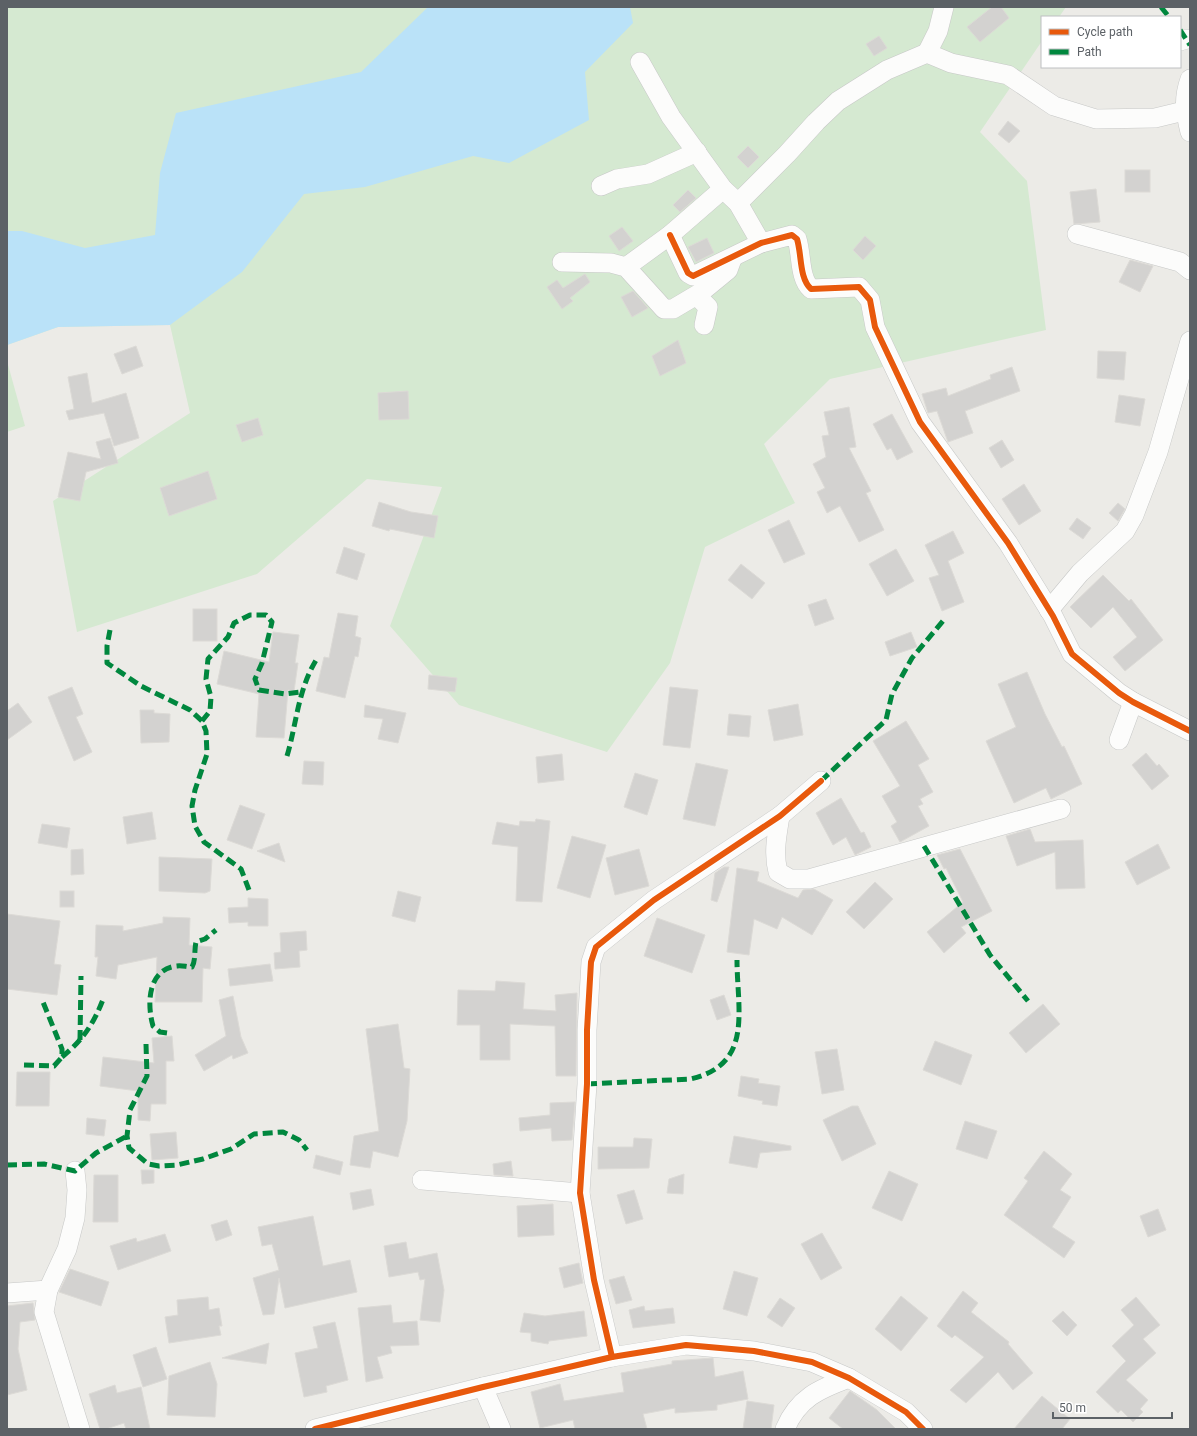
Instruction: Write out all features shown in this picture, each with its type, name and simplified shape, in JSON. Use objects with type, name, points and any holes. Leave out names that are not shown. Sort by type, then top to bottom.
[{"type":"street","points":[[738,203],[838,101],[887,70],[927,53],[938,31],[944,7]]},
{"type":"street","points":[[927,53],[951,63],[1008,75],[1054,106],[1096,119],[1155,118],[1184,111]]},
{"type":"street","points":[[640,62],[671,117],[723,189],[738,203],[761,243]]},
{"type":"street","points":[[1190,79],[1186,90],[1184,111],[1190,132]]},
{"type":"street","points":[[601,186],[617,179],[648,174],[697,152]]},
{"type":"street","points":[[626,267],[670,235],[723,189]]},
{"type":"street","points":[[1077,234],[1180,262],[1190,270]]},
{"type":"street","points":[[670,235],[688,273],[693,276],[761,243],[792,235],[798,239],[803,275],[808,286],[812,289],[859,287],[870,300],[875,327],[920,422],[1008,543],[1049,610],[1072,654],[1119,693],[1133,702],[1190,731]]},
{"type":"street","points":[[562,262],[611,263],[626,267],[664,309],[673,309],[700,293],[728,270],[733,256]]},
{"type":"street","points":[[700,293],[702,301],[708,307],[704,325]]},
{"type":"street","points":[[1049,610],[1080,573],[1124,531],[1134,515],[1158,452],[1190,341]]},
{"type":"street","points":[[1119,740],[1133,702]]},
{"type":"street","points":[[612,1357],[594,1280],[580,1194],[587,1084],[587,1030],[592,962],[596,947],[654,900],[780,816],[821,781]]},
{"type":"street","points":[[780,816],[774,852],[778,872],[790,880],[809,879],[835,873],[932,843],[1061,809]]},
{"type":"street","points":[[75,1171],[75,1218],[67,1249],[48,1290],[44,1312],[80,1429]]},
{"type":"street","points":[[422,1180],[580,1194]]},
{"type":"street","points":[[7,1293],[48,1290]]},
{"type":"street","points":[[315,1429],[483,1387],[612,1357],[686,1345],[754,1351],[812,1362],[848,1378],[906,1412],[923,1429]]},
{"type":"street","points":[[785,1429],[800,1404],[817,1390],[848,1378]]},
{"type":"street","points":[[483,1387],[501,1429]]},
{"type":"green space","points":[[7,7],[1066,7],[1060,16],[1041,16],[1041,42],[980,132],[1027,181],[1046,330],[830,379],[764,444],[795,503],[705,547],[670,663],[607,752],[459,705],[390,626],[442,487],[367,479],[257,574],[77,632],[53,501],[190,413],[170,325],[58,327],[7,345]]},
{"type":"green space","points":[[7,361],[25,426],[7,432]]},
{"type":"water","points":[[428,7],[630,7],[633,23],[585,72],[589,120],[509,163],[473,156],[365,187],[304,194],[242,272],[170,325],[58,327],[7,345],[7,231],[22,231],[85,248],[155,235],[160,173],[176,113],[361,72]]},
{"type":"building","points":[[992,7],[1001,7],[1009,18],[980,42],[967,27]]},
{"type":"building","points":[[879,36],[887,48],[874,56],[866,44]]},
{"type":"building","points":[[1008,121],[1020,131],[1009,143],[998,134]]},
{"type":"building","points":[[748,146],[759,157],[748,168],[737,157]]},
{"type":"building","points":[[1125,170],[1150,170],[1150,192],[1125,192]]},
{"type":"building","points":[[1096,189],[1100,222],[1074,224],[1070,192]]},
{"type":"building","points":[[688,190],[696,198],[680,212],[673,205]]},
{"type":"building","points":[[622,227],[633,241],[619,251],[609,236]]},
{"type":"building","points":[[865,236],[876,246],[863,260],[853,250]]},
{"type":"building","points":[[707,238],[714,253],[696,262],[688,247]]},
{"type":"building","points":[[1130,260],[1153,266],[1140,292],[1119,282]]},
{"type":"building","points":[[585,274],[590,282],[570,298],[573,301],[562,309],[547,287],[557,280],[563,288]]},
{"type":"building","points":[[633,291],[648,308],[632,317],[621,297]]},
{"type":"building","points":[[678,340],[686,363],[660,376],[652,356]]},
{"type":"building","points":[[136,346],[143,366],[122,374],[114,354]]},
{"type":"building","points":[[1098,351],[1126,352],[1124,380],[1097,378]]},
{"type":"building","points":[[1012,367],[1020,391],[965,411],[973,433],[948,442],[937,411],[928,413],[922,394],[946,388],[948,396],[991,379],[990,375]]},
{"type":"building","points":[[87,373],[92,403],[126,393],[139,438],[114,446],[104,413],[69,420],[66,411],[74,409],[68,377]]},
{"type":"building","points":[[408,391],[409,419],[379,420],[378,393]]},
{"type":"building","points":[[1119,395],[1145,399],[1140,426],[1115,422]]},
{"type":"building","points":[[849,407],[856,447],[849,448],[871,491],[866,493],[884,530],[859,542],[840,506],[827,513],[817,492],[825,488],[813,464],[826,457],[822,436],[829,435],[824,412]]},
{"type":"building","points":[[892,414],[913,452],[897,460],[891,448],[887,450],[873,424]]},
{"type":"building","points":[[258,418],[263,435],[242,442],[236,425]]},
{"type":"building","points":[[110,438],[118,463],[86,472],[80,501],[58,497],[68,452],[101,459],[96,442]]},
{"type":"building","points":[[1002,440],[1014,460],[1001,468],[989,448]]},
{"type":"building","points":[[208,471],[217,499],[169,516],[160,488]]},
{"type":"building","points":[[1024,484],[1041,511],[1019,525],[1002,499]]},
{"type":"building","points":[[379,502],[411,512],[438,516],[434,538],[390,529],[389,531],[372,526]]},
{"type":"building","points":[[1118,503],[1125,509],[1118,521],[1109,513]]},
{"type":"building","points":[[1077,518],[1091,528],[1083,539],[1069,529]]},
{"type":"building","points":[[789,520],[805,554],[784,563],[768,530]]},
{"type":"building","points":[[953,531],[964,553],[948,561],[964,602],[942,611],[929,578],[939,575],[925,545]]},
{"type":"building","points":[[344,547],[365,554],[357,580],[336,573]]},
{"type":"building","points":[[896,549],[914,581],[887,596],[869,564]]},
{"type":"building","points":[[741,564],[765,583],[752,599],[728,580]]},
{"type":"building","points":[[1103,575],[1129,601],[1131,599],[1163,640],[1125,671],[1113,657],[1137,637],[1113,607],[1091,628],[1070,607]]},
{"type":"building","points":[[826,599],[834,619],[815,626],[808,605]]},
{"type":"building","points":[[193,609],[217,609],[217,641],[193,641]]},
{"type":"building","points":[[338,613],[358,616],[355,636],[361,638],[358,657],[355,656],[345,698],[316,691],[324,657],[329,658]]},
{"type":"building","points":[[273,632],[299,635],[295,663],[298,663],[294,691],[288,690],[284,738],[256,737],[259,694],[217,684],[224,651],[269,662]]},
{"type":"building","points":[[911,632],[917,647],[890,656],[885,642]]},
{"type":"building","points":[[1027,672],[1045,714],[1062,747],[1064,746],[1082,784],[1051,799],[1046,788],[1014,803],[986,741],[1016,727],[998,684]]},
{"type":"building","points":[[429,675],[457,678],[455,692],[428,689]]},
{"type":"building","points":[[72,687],[83,714],[76,717],[92,752],[74,761],[48,697]]},
{"type":"building","points":[[670,687],[698,690],[690,748],[663,745]]},
{"type":"building","points":[[18,703],[32,722],[7,740],[7,711]]},
{"type":"building","points":[[798,704],[803,735],[774,741],[768,710]]},
{"type":"building","points":[[365,705],[406,713],[398,743],[378,739],[383,719],[364,717]]},
{"type":"building","points":[[140,710],[154,710],[154,713],[170,714],[169,742],[141,743]]},
{"type":"building","points":[[729,714],[751,716],[749,737],[727,735]]},
{"type":"building","points":[[906,721],[929,759],[918,765],[933,792],[920,799],[923,804],[918,806],[929,826],[900,842],[891,826],[897,822],[882,796],[900,786],[873,741]]},
{"type":"building","points":[[1146,753],[1157,766],[1159,764],[1169,776],[1152,790],[1132,765]]},
{"type":"building","points":[[562,754],[564,780],[538,783],[536,757]]},
{"type":"building","points":[[304,761],[324,762],[323,785],[302,784]]},
{"type":"building","points":[[696,763],[728,770],[715,826],[683,819]]},
{"type":"building","points":[[635,773],[658,780],[647,815],[624,807]]},
{"type":"building","points":[[841,798],[861,833],[864,832],[871,847],[855,855],[846,837],[833,845],[816,813]]},
{"type":"building","points":[[240,805],[265,814],[252,849],[227,840]]},
{"type":"building","points":[[152,812],[156,839],[127,844],[123,817]]},
{"type":"building","points":[[536,819],[550,821],[542,902],[516,901],[518,847],[492,844],[497,822],[519,826],[520,821],[535,822]]},
{"type":"building","points":[[42,824],[70,828],[67,848],[38,843]]},
{"type":"building","points":[[1030,829],[1035,842],[1083,840],[1085,888],[1056,889],[1055,852],[1017,866],[1006,836]]},
{"type":"building","points":[[572,836],[606,845],[590,898],[557,888]]},
{"type":"building","points":[[279,843],[285,862],[257,851]]},
{"type":"building","points":[[1158,844],[1170,868],[1137,885],[1125,862]]},
{"type":"building","points":[[83,849],[84,874],[71,875],[71,850]]},
{"type":"building","points":[[639,849],[649,886],[615,895],[606,858]]},
{"type":"building","points":[[960,849],[992,911],[961,927],[966,933],[944,953],[927,932],[963,902],[946,868],[944,869],[937,855]]},
{"type":"building","points":[[159,857],[212,859],[210,891],[205,893],[159,891]]},
{"type":"building","points":[[724,867],[729,867],[717,902],[711,900],[715,873]]},
{"type":"building","points":[[737,868],[759,872],[757,881],[798,898],[803,890],[814,889],[833,900],[812,935],[782,917],[777,929],[754,919],[749,955],[727,952]]},
{"type":"building","points":[[875,882],[893,899],[864,929],[846,912]]},
{"type":"building","points":[[60,891],[74,891],[74,907],[60,907]]},
{"type":"building","points":[[398,891],[421,897],[415,922],[392,916]]},
{"type":"building","points":[[248,898],[268,899],[268,926],[248,926],[248,922],[229,923],[228,908],[248,907]]},
{"type":"building","points":[[7,914],[60,921],[54,964],[61,965],[57,995],[7,989]]},
{"type":"building","points":[[163,917],[190,918],[189,945],[212,947],[210,969],[203,968],[202,1002],[155,1002],[157,957],[118,965],[116,979],[96,976],[98,957],[95,957],[96,925],[123,926],[123,931],[163,923]]},
{"type":"building","points":[[657,918],[705,935],[692,973],[644,956]]},
{"type":"building","points":[[306,931],[307,950],[299,951],[300,967],[275,969],[274,953],[281,952],[280,933]]},
{"type":"building","points":[[270,964],[273,981],[230,986],[228,969]]},
{"type":"building","points":[[496,981],[525,983],[523,1009],[556,1011],[555,995],[577,993],[576,1076],[556,1076],[555,1026],[510,1024],[510,1060],[480,1060],[480,1025],[457,1025],[458,990],[495,991]]},
{"type":"building","points":[[724,995],[731,1015],[717,1020],[710,1000]]},
{"type":"building","points":[[233,996],[241,1037],[248,1053],[233,1059],[232,1055],[204,1071],[195,1055],[226,1036],[219,1000]]},
{"type":"building","points":[[1043,1004],[1060,1024],[1026,1053],[1009,1033]]},
{"type":"building","points":[[398,1024],[404,1068],[410,1069],[407,1121],[398,1157],[373,1151],[370,1168],[350,1165],[354,1136],[379,1131],[366,1029]]},
{"type":"building","points":[[172,1036],[174,1061],[166,1061],[166,1104],[151,1104],[150,1121],[138,1120],[138,1091],[100,1086],[103,1057],[154,1063],[152,1038]]},
{"type":"building","points":[[935,1041],[972,1055],[961,1085],[923,1070]]},
{"type":"building","points":[[837,1049],[844,1090],[822,1094],[815,1052]]},
{"type":"building","points":[[17,1072],[50,1072],[49,1106],[16,1106]]},
{"type":"building","points":[[741,1076],[759,1079],[758,1083],[780,1086],[777,1106],[762,1104],[763,1101],[738,1096]]},
{"type":"building","points":[[575,1102],[572,1140],[552,1141],[551,1128],[520,1131],[519,1118],[550,1115],[550,1103]]},
{"type":"building","points":[[852,1106],[858,1106],[876,1144],[842,1161],[823,1120]]},
{"type":"building","points":[[87,1118],[106,1120],[104,1136],[86,1134]]},
{"type":"building","points":[[965,1121],[997,1131],[987,1159],[956,1149]]},
{"type":"building","points":[[176,1132],[178,1158],[152,1160],[150,1134]]},
{"type":"building","points":[[734,1136],[791,1146],[791,1150],[760,1153],[757,1168],[729,1163]]},
{"type":"building","points":[[634,1138],[652,1139],[649,1168],[598,1169],[598,1147],[633,1147]]},
{"type":"building","points":[[1044,1151],[1072,1174],[1060,1190],[1071,1197],[1052,1227],[1075,1242],[1064,1258],[1004,1215],[1028,1181],[1024,1178]]},
{"type":"building","points":[[316,1155],[343,1162],[340,1175],[313,1168]]},
{"type":"building","points":[[511,1161],[513,1176],[494,1175],[493,1164]]},
{"type":"building","points":[[141,1170],[154,1170],[154,1183],[142,1184]]},
{"type":"building","points":[[889,1171],[918,1184],[902,1221],[872,1208]]},
{"type":"building","points":[[684,1174],[683,1194],[667,1193],[669,1179]]},
{"type":"building","points":[[94,1175],[118,1175],[118,1222],[93,1222]]},
{"type":"building","points":[[371,1189],[374,1205],[353,1210],[350,1193]]},
{"type":"building","points":[[634,1190],[643,1219],[626,1224],[617,1195]]},
{"type":"building","points":[[553,1204],[554,1235],[518,1237],[517,1206]]},
{"type":"building","points":[[1158,1209],[1166,1230],[1148,1237],[1140,1216]]},
{"type":"building","points":[[313,1216],[323,1266],[350,1260],[357,1292],[285,1308],[279,1278],[274,1314],[263,1315],[253,1278],[279,1270],[272,1244],[262,1246],[258,1227]]},
{"type":"building","points":[[227,1220],[232,1235],[216,1241],[211,1225]]},
{"type":"building","points":[[822,1233],[842,1268],[821,1280],[801,1244]]},
{"type":"building","points":[[165,1234],[171,1251],[118,1270],[110,1246],[136,1238],[137,1242]]},
{"type":"building","points":[[406,1242],[409,1259],[437,1253],[444,1290],[440,1322],[420,1320],[425,1279],[420,1280],[418,1272],[389,1277],[384,1246]]},
{"type":"building","points":[[579,1263],[583,1283],[564,1288],[559,1268]]},
{"type":"building","points":[[70,1269],[109,1282],[101,1306],[59,1292]]},
{"type":"building","points":[[734,1271],[758,1278],[747,1316],[723,1309]]},
{"type":"building","points":[[624,1276],[632,1300],[616,1304],[609,1280]]},
{"type":"building","points":[[963,1291],[978,1303],[971,1312],[1009,1342],[1008,1344],[1033,1373],[1013,1390],[998,1372],[966,1403],[950,1390],[984,1357],[955,1335],[952,1338],[937,1326]]},
{"type":"building","points":[[901,1296],[928,1318],[901,1351],[875,1329]]},
{"type":"building","points":[[208,1297],[209,1310],[219,1308],[222,1326],[219,1326],[221,1335],[169,1343],[165,1317],[178,1315],[177,1300]]},
{"type":"building","points":[[1136,1297],[1160,1325],[1143,1339],[1156,1353],[1126,1380],[1148,1400],[1140,1409],[1143,1412],[1133,1422],[1121,1410],[1118,1413],[1096,1392],[1126,1361],[1112,1346],[1134,1325],[1121,1310]]},
{"type":"building","points":[[780,1298],[795,1308],[782,1327],[767,1317]]},
{"type":"building","points":[[33,1303],[35,1320],[20,1322],[18,1349],[27,1390],[7,1395],[7,1306]]},
{"type":"building","points":[[391,1305],[393,1323],[417,1321],[419,1345],[390,1346],[392,1353],[377,1357],[383,1378],[366,1382],[358,1308]]},
{"type":"building","points":[[644,1306],[645,1311],[673,1308],[675,1323],[633,1328],[629,1310]]},
{"type":"building","points":[[584,1311],[587,1336],[549,1341],[548,1344],[531,1341],[531,1333],[520,1332],[524,1313],[545,1316]]},
{"type":"building","points":[[1063,1311],[1077,1325],[1067,1336],[1052,1321]]},
{"type":"building","points":[[335,1322],[348,1380],[326,1386],[327,1392],[304,1397],[295,1353],[318,1348],[313,1327]]},
{"type":"building","points":[[269,1343],[266,1364],[222,1358]]},
{"type":"building","points":[[156,1347],[167,1379],[143,1387],[133,1355]]},
{"type":"building","points":[[713,1358],[715,1377],[743,1371],[748,1399],[717,1405],[717,1410],[675,1413],[675,1408],[643,1414],[647,1429],[575,1429],[573,1420],[540,1428],[531,1392],[560,1384],[564,1401],[624,1392],[621,1373],[672,1364],[672,1361]]},
{"type":"building","points":[[210,1362],[217,1384],[215,1417],[167,1415],[169,1376]]},
{"type":"building","points":[[115,1385],[117,1393],[141,1387],[150,1429],[126,1429],[124,1423],[106,1429],[100,1429],[89,1394]]},
{"type":"building","points":[[850,1391],[877,1410],[896,1429],[843,1429],[829,1418]]},
{"type":"building","points":[[1042,1396],[1070,1419],[1062,1429],[1014,1429]]},
{"type":"building","points":[[747,1401],[774,1405],[771,1429],[743,1429]]},
{"type":"marked path","points":[[1161,7],[1168,16]]},
{"type":"marked path","points":[[1181,32],[1190,45]]},
{"type":"marked path","points":[[202,721],[210,711],[211,697],[206,679],[208,659],[228,637],[234,623],[250,615],[266,615],[272,622],[262,663],[255,679],[259,690],[285,694],[301,692]]},
{"type":"marked path","points":[[821,781],[886,720],[892,694],[912,658],[943,621]]},
{"type":"marked path","points":[[110,630],[107,646],[107,663],[141,686],[190,710],[202,721],[206,731],[207,754],[195,790],[192,806],[195,826],[204,842],[241,869],[249,890]]},
{"type":"marked path","points":[[287,756],[302,693],[311,669],[318,657]]},
{"type":"marked path","points":[[924,846],[990,955],[1028,1001]]},
{"type":"marked path","points":[[167,1033],[160,1032],[153,1026],[151,1018],[150,999],[155,981],[160,974],[167,969],[179,966],[192,967],[196,942],[205,939],[216,930]]},
{"type":"marked path","points":[[587,1084],[690,1079],[710,1072],[724,1062],[733,1048],[738,1033],[739,998],[737,960]]},
{"type":"marked path","points":[[80,1040],[81,976]]},
{"type":"marked path","points":[[62,1057],[88,1030],[104,997]]},
{"type":"marked path","points":[[24,1065],[54,1066],[62,1057],[62,1049],[43,1002]]},
{"type":"marked path","points":[[146,1044],[147,1076],[130,1110],[127,1136],[129,1148],[148,1164],[159,1166],[177,1165],[203,1159],[231,1149],[254,1134],[283,1132],[299,1140],[307,1150]]},
{"type":"marked path","points":[[7,1165],[44,1164],[75,1171],[96,1153],[127,1136]]},
{"type":"cycle path","points":[[670,235],[688,273],[693,276],[761,243],[792,235],[797,239],[804,279],[811,289],[859,287],[870,300],[875,327],[920,422],[1008,543],[1053,616],[1072,654],[1119,693],[1133,702],[1190,731]]},
{"type":"cycle path","points":[[612,1357],[594,1280],[580,1193],[587,1084],[587,1030],[591,962],[596,947],[654,900],[780,816],[821,781]]},
{"type":"cycle path","points":[[315,1429],[483,1387],[612,1357],[686,1345],[754,1351],[812,1362],[849,1378],[906,1412],[923,1429]]}]
